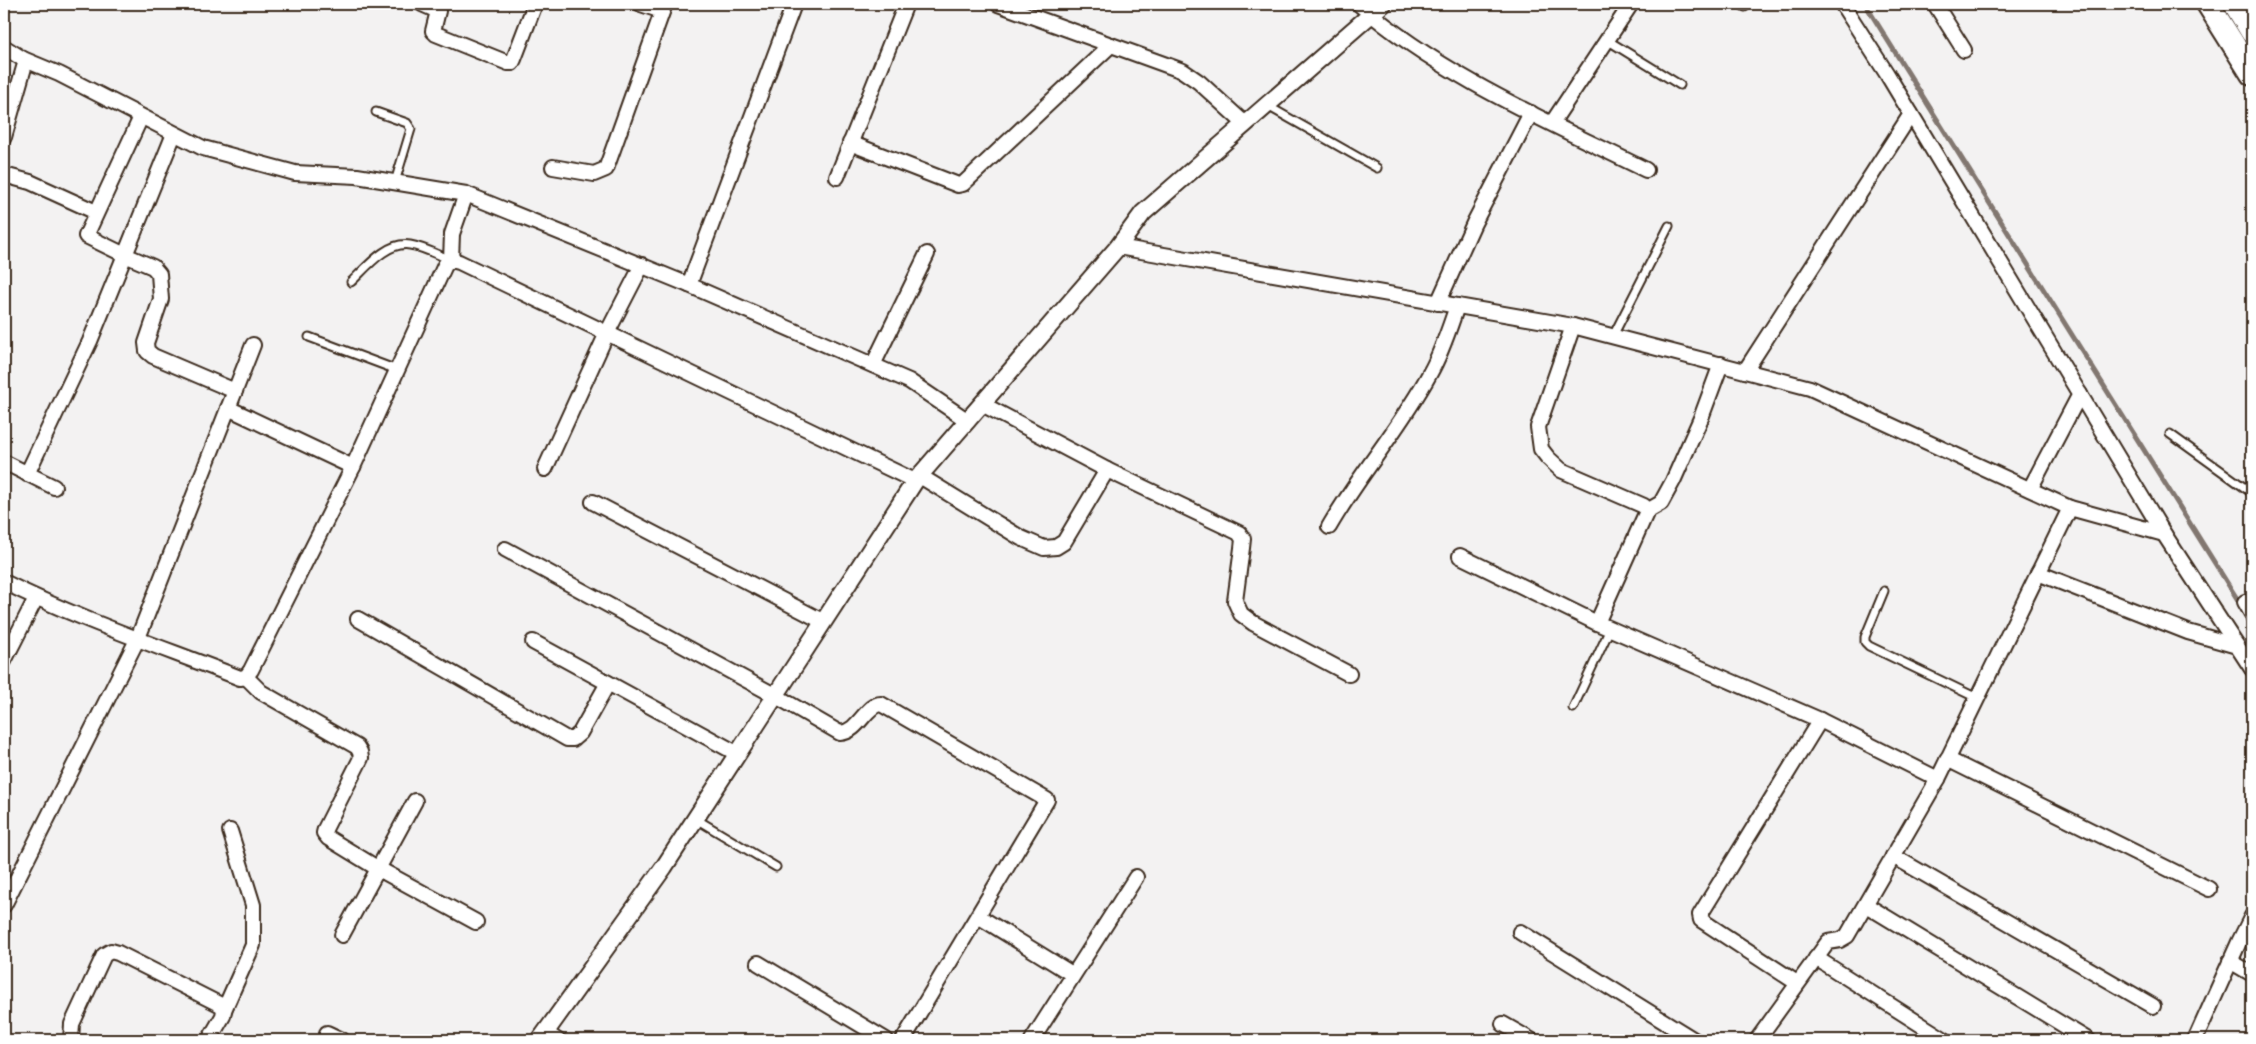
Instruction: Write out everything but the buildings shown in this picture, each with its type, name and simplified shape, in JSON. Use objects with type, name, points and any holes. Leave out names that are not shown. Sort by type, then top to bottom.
[{"type":"highway","points":[[2208,4],[2252,74]]},
{"type":"highway","points":[[2235,4],[2252,32]]},
{"type":"street","points":[[422,4],[439,7],[433,26],[433,31],[436,34],[508,63],[512,63],[535,4]]},
{"type":"street","points":[[553,167],[594,174],[606,169],[664,7],[641,4]]},
{"type":"street","points":[[689,285],[794,4]]},
{"type":"street","points":[[837,177],[906,4]]},
{"type":"street","points":[[998,4],[1183,71],[1199,82],[1245,124]]},
{"type":"street","points":[[1552,123],[1631,4]]},
{"type":"street","points":[[1842,4],[1911,114],[2164,534],[2252,670]]},
{"type":"street","points":[[1935,4],[1964,50]]},
{"type":"street","points":[[544,1035],[664,867],[918,479],[1118,247],[1143,213],[1245,124],[1371,7],[1447,67],[1532,114],[1646,170]]},
{"type":"street","points":[[850,143],[958,185],[963,184],[1111,45]]},
{"type":"street","points":[[4,47],[23,59],[59,74],[203,148],[288,172],[357,176],[466,194],[642,265],[909,381],[968,421]]},
{"type":"street","points":[[4,137],[24,69],[23,59]]},
{"type":"street","points":[[1438,303],[1474,223],[1532,114]]},
{"type":"street","points":[[1744,370],[1911,114]]},
{"type":"street","points":[[141,116],[86,236],[152,267],[159,274],[161,300],[146,343],[147,351],[152,356],[235,391]]},
{"type":"street","points":[[27,474],[90,341],[174,134]]},
{"type":"street","points":[[4,175],[30,182],[96,212]]},
{"type":"street","points":[[4,582],[36,598],[240,678],[246,677],[252,670],[353,467],[445,265],[451,260],[452,234],[466,194]]},
{"type":"street","points":[[1118,247],[1573,326],[1810,388],[2070,508],[2164,534]]},
{"type":"street","points":[[873,365],[926,254]]},
{"type":"street","points":[[451,260],[459,262],[918,479],[1021,538],[1044,548],[1056,547],[1064,542],[1107,470]]},
{"type":"street","points":[[545,469],[607,333],[642,265]]},
{"type":"street","points":[[1330,527],[1346,497],[1402,419],[1431,373],[1444,345],[1456,306]]},
{"type":"street","points":[[1573,326],[1538,427],[1541,449],[1561,470],[1644,506],[1647,511]]},
{"type":"street","points":[[4,905],[138,638],[253,345]]},
{"type":"street","points":[[1597,623],[1647,511],[1661,503],[1673,481],[1701,418],[1721,364]]},
{"type":"street","points":[[2030,490],[2080,394]]},
{"type":"street","points":[[982,404],[1107,470],[1239,533],[1243,539],[1235,601],[1241,614],[1252,623],[1350,674]]},
{"type":"street","points":[[228,408],[353,467]]},
{"type":"street","points":[[4,462],[54,487]]},
{"type":"street","points":[[594,502],[824,622]]},
{"type":"street","points":[[1757,1040],[1828,942],[1840,940],[1847,936],[1866,906],[1938,779],[2070,508]]},
{"type":"street","points":[[505,549],[776,696],[840,733],[851,730],[875,705],[881,704],[1045,798],[1046,803],[903,1040]]},
{"type":"street","points":[[1460,556],[1610,629],[1820,720],[1938,779]]},
{"type":"street","points":[[2038,573],[2188,632],[2237,646]]},
{"type":"street","points":[[4,661],[36,598]]},
{"type":"street","points":[[358,619],[567,740],[574,740],[580,733],[608,683]]},
{"type":"street","points":[[533,642],[738,754]]},
{"type":"street","points":[[246,677],[261,692],[356,747],[360,752],[361,758],[325,828],[324,833],[328,838],[377,868],[476,922]]},
{"type":"street","points":[[1797,983],[1701,920],[1700,915],[1820,720]]},
{"type":"street","points":[[1947,759],[2209,888]]},
{"type":"street","points":[[342,935],[377,868],[415,802]]},
{"type":"street","points":[[209,1040],[223,1016],[252,945],[253,905],[230,831]]},
{"type":"street","points":[[1893,856],[2153,1006]]},
{"type":"street","points":[[1032,1040],[1072,974],[1136,877]]},
{"type":"street","points":[[1866,906],[2088,1040]]},
{"type":"street","points":[[978,916],[1072,974]]},
{"type":"street","points":[[2195,1040],[2252,916]]},
{"type":"street","points":[[1520,932],[1694,1040]]},
{"type":"street","points":[[71,1040],[72,1024],[104,955],[111,951],[221,1005],[224,1010]]},
{"type":"street","points":[[1816,958],[1945,1040]]},
{"type":"street","points":[[2230,961],[2252,974]]},
{"type":"street","points":[[758,963],[886,1040]]},
{"type":"street","points":[[1503,1024],[1531,1040]]},
{"type":"street","points":[[327,1033],[342,1040]]},
{"type":"lane","points":[[1607,40],[1680,85]]},
{"type":"lane","points":[[1266,105],[1376,168]]},
{"type":"lane","points":[[376,112],[407,123],[411,129],[395,182]]},
{"type":"lane","points":[[1614,336],[1669,226]]},
{"type":"lane","points":[[351,282],[376,257],[392,248],[405,244],[451,260]]},
{"type":"lane","points":[[310,337],[397,370]]},
{"type":"lane","points":[[2170,434],[2252,493]]},
{"type":"lane","points":[[1884,592],[1865,637],[1865,642],[1869,646],[1977,698]]},
{"type":"lane","points":[[1574,708],[1610,629]]},
{"type":"lane","points":[[695,819],[776,867]]},
{"type":"lane","points":[[544,1035],[563,1040]]},
{"type":"waterway","points":[[1865,4],[2241,605]]},
{"type":"waterway","points":[[2247,615],[2252,623]]}]
